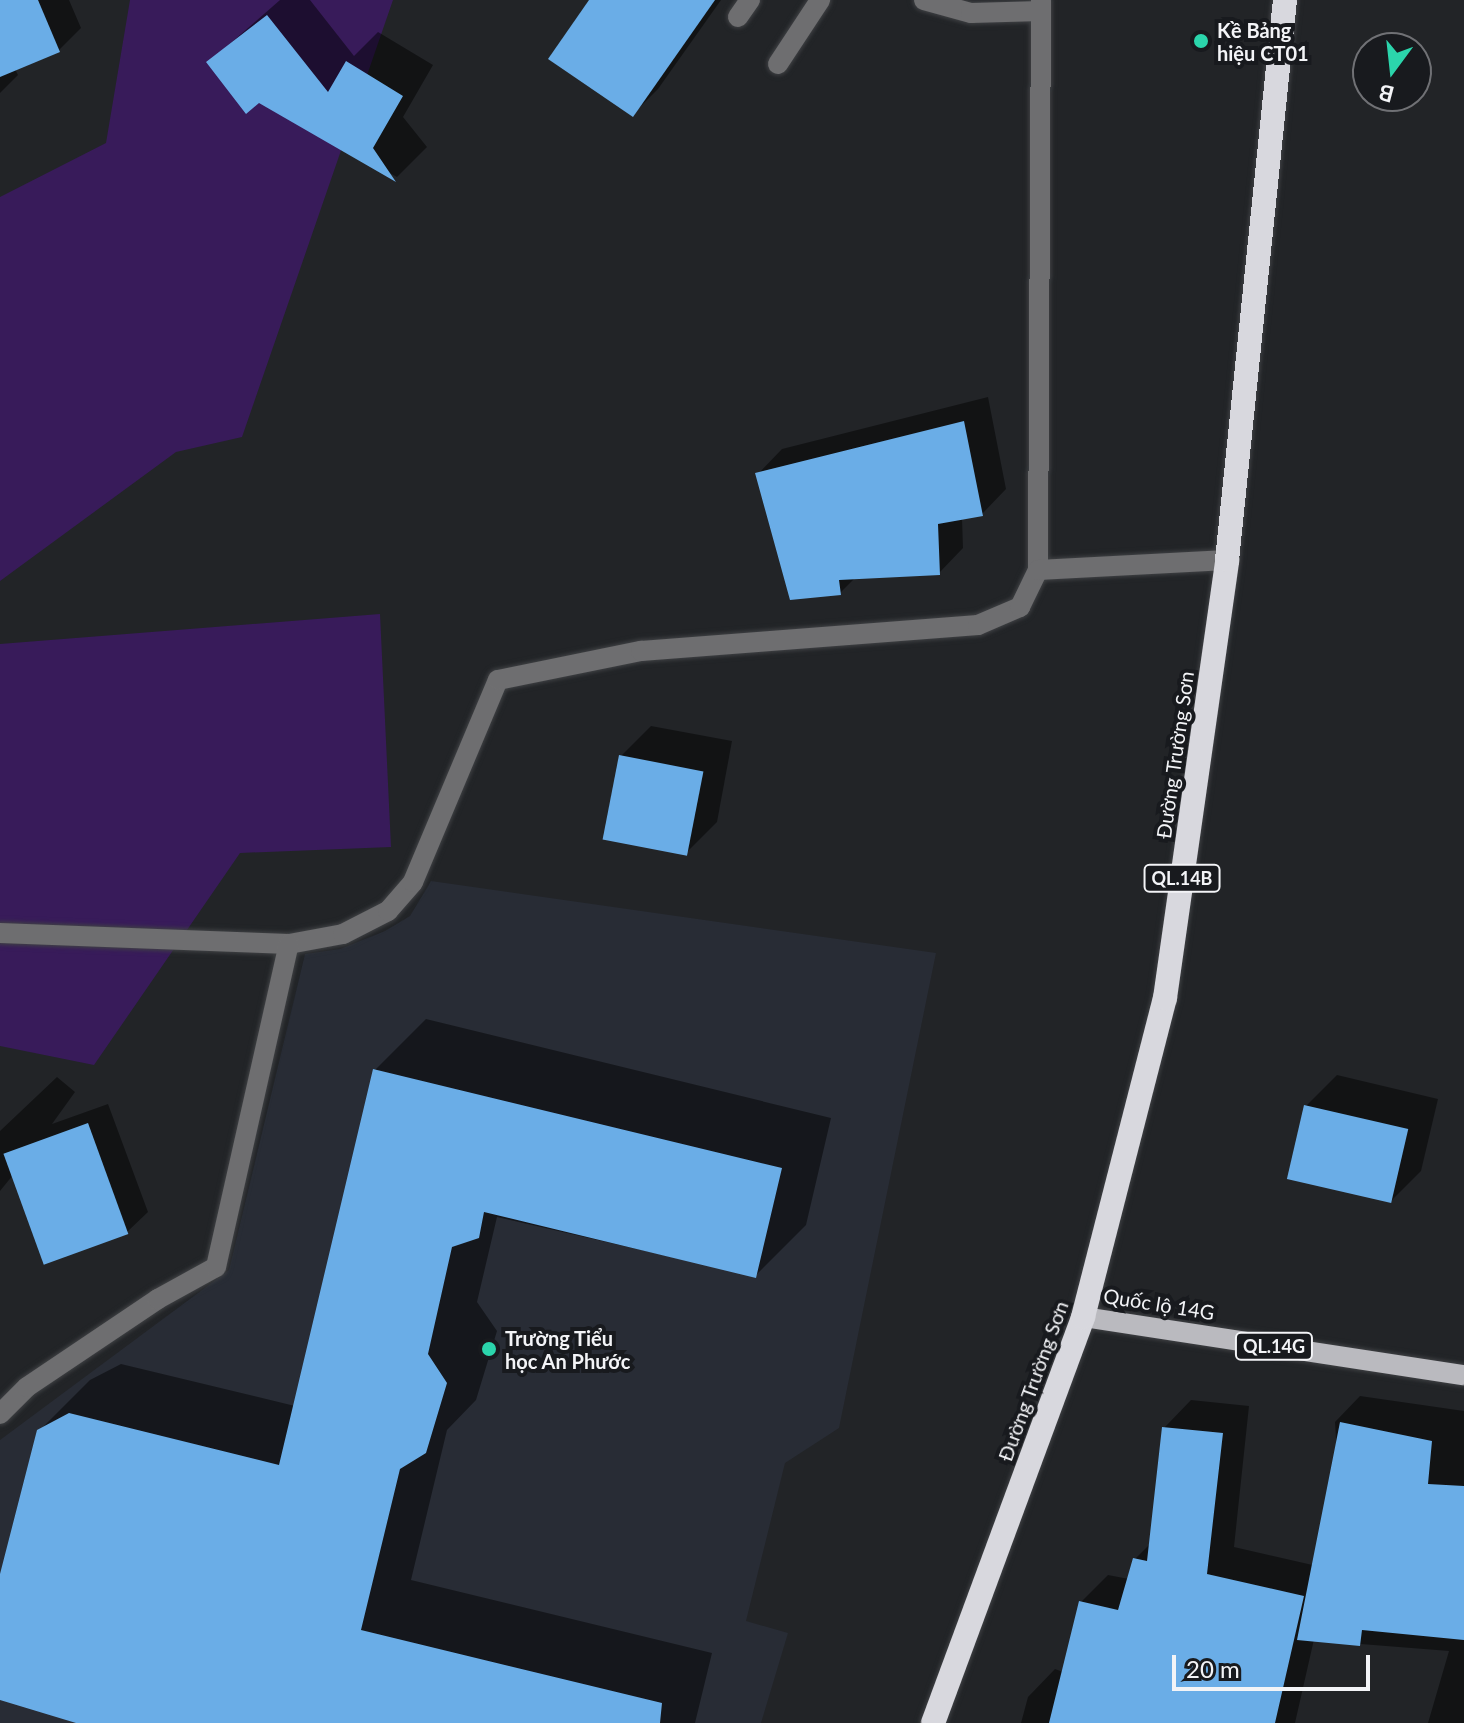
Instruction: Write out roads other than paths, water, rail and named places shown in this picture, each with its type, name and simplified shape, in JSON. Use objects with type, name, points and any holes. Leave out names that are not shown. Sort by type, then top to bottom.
[{"type":"highway","name":"Đường Trường Sơn","points":[[933,1723],[1083,1317],[1165,998],[1227,560],[1285,0]]},
{"type":"main road","name":"Quốc lộ 14G","points":[[1083,1317],[1464,1375]]},
{"type":"street","points":[[738,17],[750,0]]},
{"type":"street","points":[[778,64],[820,0]]},
{"type":"street","points":[[0,933],[289,944],[343,934],[377,916],[413,882],[498,680],[641,651],[978,625],[1020,607],[1038,570],[1041,6],[971,13],[924,0]]},
{"type":"street","points":[[1038,570],[1227,560]]},
{"type":"street","points":[[0,1414],[40,1378],[158,1299],[216,1267],[289,944]]},
{"type":"place","name":"Kề Bảng hiệu CT01","points":[[1201,41]]},
{"type":"place","name":"Trường Tiểu học An Phước","points":[[489,1349]]}]
